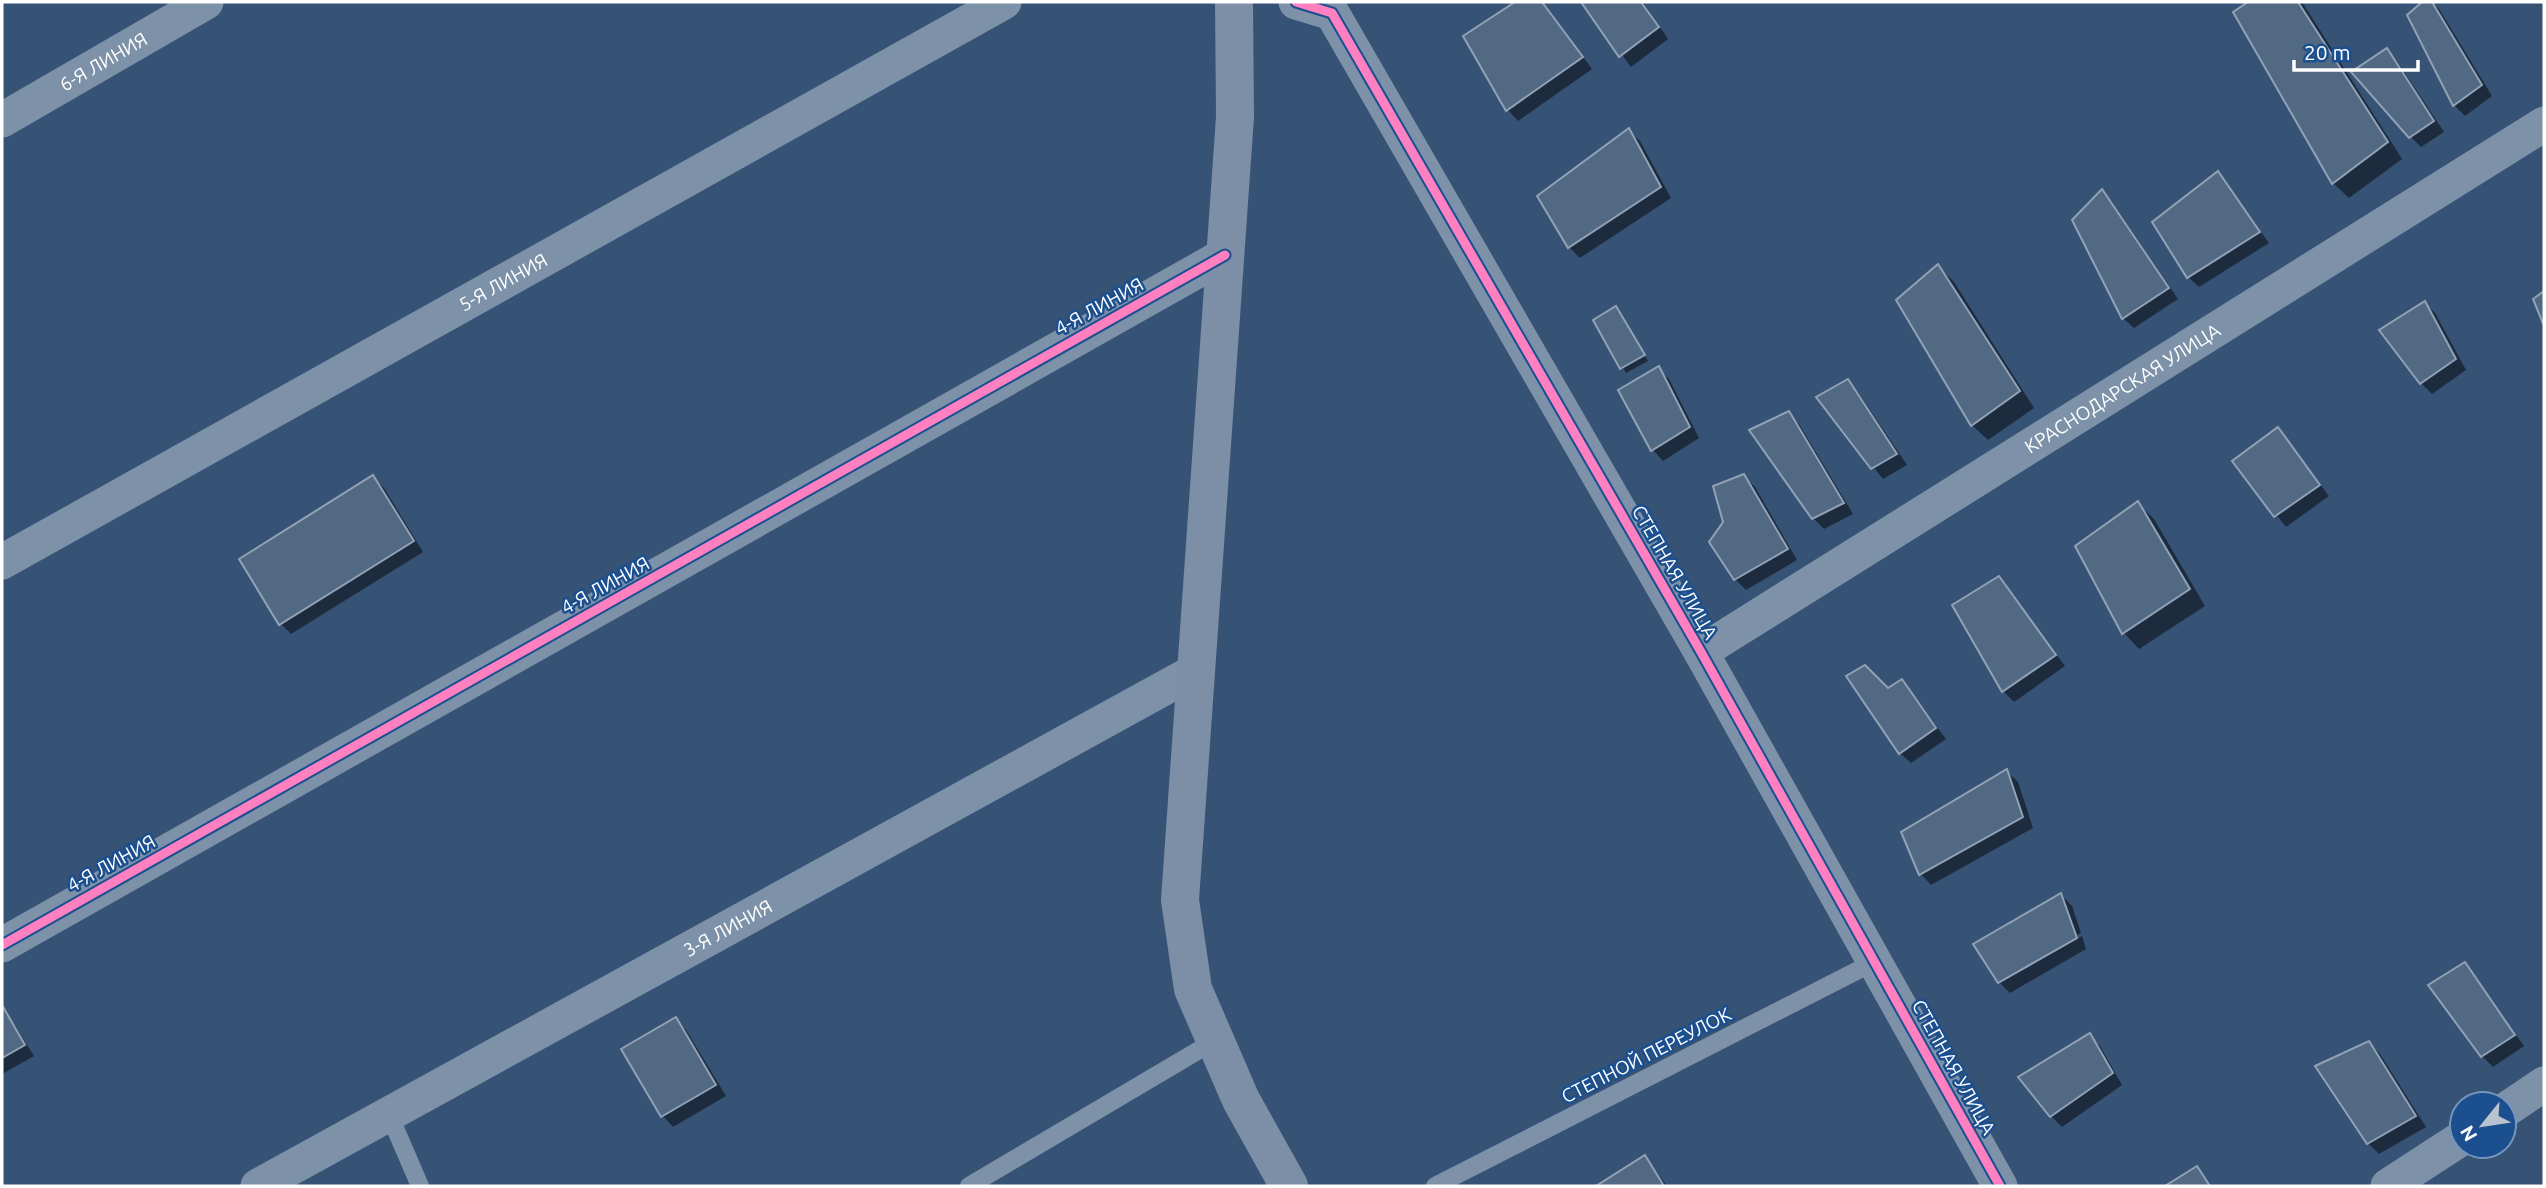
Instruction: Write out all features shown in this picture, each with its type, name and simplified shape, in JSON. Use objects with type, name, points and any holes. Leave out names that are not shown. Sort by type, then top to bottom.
[{"type":"main road","points":[[1234,2],[1235,117],[1180,900],[1193,989],[1241,1100],[1289,1186]]},
{"type":"street","name":"6-Я ЛИНИЯ","points":[[2,120],[206,2]]},
{"type":"street","name":"5-Я ЛИНИЯ","points":[[2,562],[1004,2]]},
{"type":"street","name":"СТЕПНАЯ УЛИЦА","points":[[1296,2],[1340,8],[2000,1186]]},
{"type":"street","name":"КРАСНОДАРСКАЯ УЛИЦА","points":[[1701,652],[2544,124]]},
{"type":"street","name":"4-Я ЛИНИЯ","points":[[2,945],[1226,255]]},
{"type":"street","name":"3-Я ЛИНИЯ","points":[[258,1186],[1197,670]]},
{"type":"street","points":[[2518,1102],[2544,1084]]},
{"type":"street","points":[[2388,1186],[2448,1147]]},
{"type":"lane","name":"СТЕПНОЙ ПЕРЕУЛОК","points":[[1435,1186],[1876,961]]},
{"type":"lane","points":[[968,1186],[1216,1040]]},
{"type":"lane","points":[[388,1114],[419,1186]]},
{"type":"building","points":[[1515,2],[1542,2],[1583,57],[1506,111],[1463,36]]},
{"type":"building","points":[[1581,2],[1641,2],[1659,27],[1619,57]]},
{"type":"building","points":[[2248,2],[2298,2],[2388,142],[2332,184],[2233,12]]},
{"type":"building","points":[[2422,2],[2432,2],[2482,85],[2453,106],[2407,15]]},
{"type":"building","points":[[2387,48],[2434,121],[2409,138],[2351,72]]},
{"type":"building","points":[[1629,128],[1661,187],[1568,248],[1537,196]]},
{"type":"building","points":[[2218,171],[2260,232],[2187,278],[2152,222]]},
{"type":"building","points":[[2102,189],[2169,288],[2122,319],[2072,220]]},
{"type":"building","points":[[1938,264],[2020,391],[1971,426],[1896,300]]},
{"type":"building","points":[[2544,291],[2544,326],[2533,299]]},
{"type":"building","points":[[2425,301],[2456,359],[2420,384],[2379,330]]},
{"type":"building","points":[[1616,306],[1645,355],[1620,369],[1593,320]]},
{"type":"building","points":[[1659,366],[1690,427],[1651,451],[1618,390]]},
{"type":"building","points":[[1848,379],[1897,454],[1871,469],[1816,397]]},
{"type":"building","points":[[1789,411],[1844,503],[1812,519],[1749,430]]},
{"type":"building","points":[[2278,427],[2320,485],[2274,517],[2232,461]]},
{"type":"building","points":[[1744,474],[1788,549],[1734,580],[1709,542],[1723,522],[1713,486]]},
{"type":"building","points":[[373,475],[414,541],[279,625],[239,559]]},
{"type":"building","points":[[2138,501],[2190,589],[2122,634],[2075,546]]},
{"type":"building","points":[[1999,576],[2056,655],[2002,692],[1952,605]]},
{"type":"building","points":[[1865,665],[1888,688],[1902,679],[1936,728],[1899,754],[1846,676]]},
{"type":"building","points":[[2007,769],[2023,817],[1919,875],[1901,832]]},
{"type":"building","points":[[2061,893],[2077,938],[1998,983],[1973,944]]},
{"type":"building","points":[[2465,962],[2515,1035],[2481,1057],[2428,985]]},
{"type":"building","points":[[2,1005],[25,1045],[2,1058]]},
{"type":"building","points":[[676,1017],[716,1085],[661,1117],[621,1049]]},
{"type":"building","points":[[2090,1033],[2113,1073],[2050,1117],[2018,1077]]},
{"type":"building","points":[[2369,1041],[2416,1116],[2367,1144],[2315,1066]]},
{"type":"building","points":[[1645,1155],[1664,1186],[1596,1186]]},
{"type":"building","points":[[2197,1166],[2210,1186],[2165,1186]]},
{"type":"cycle path","points":[[1296,2],[1332,13],[1701,652],[2000,1186]]},
{"type":"cycle path","points":[[2,945],[1225,255]]}]
